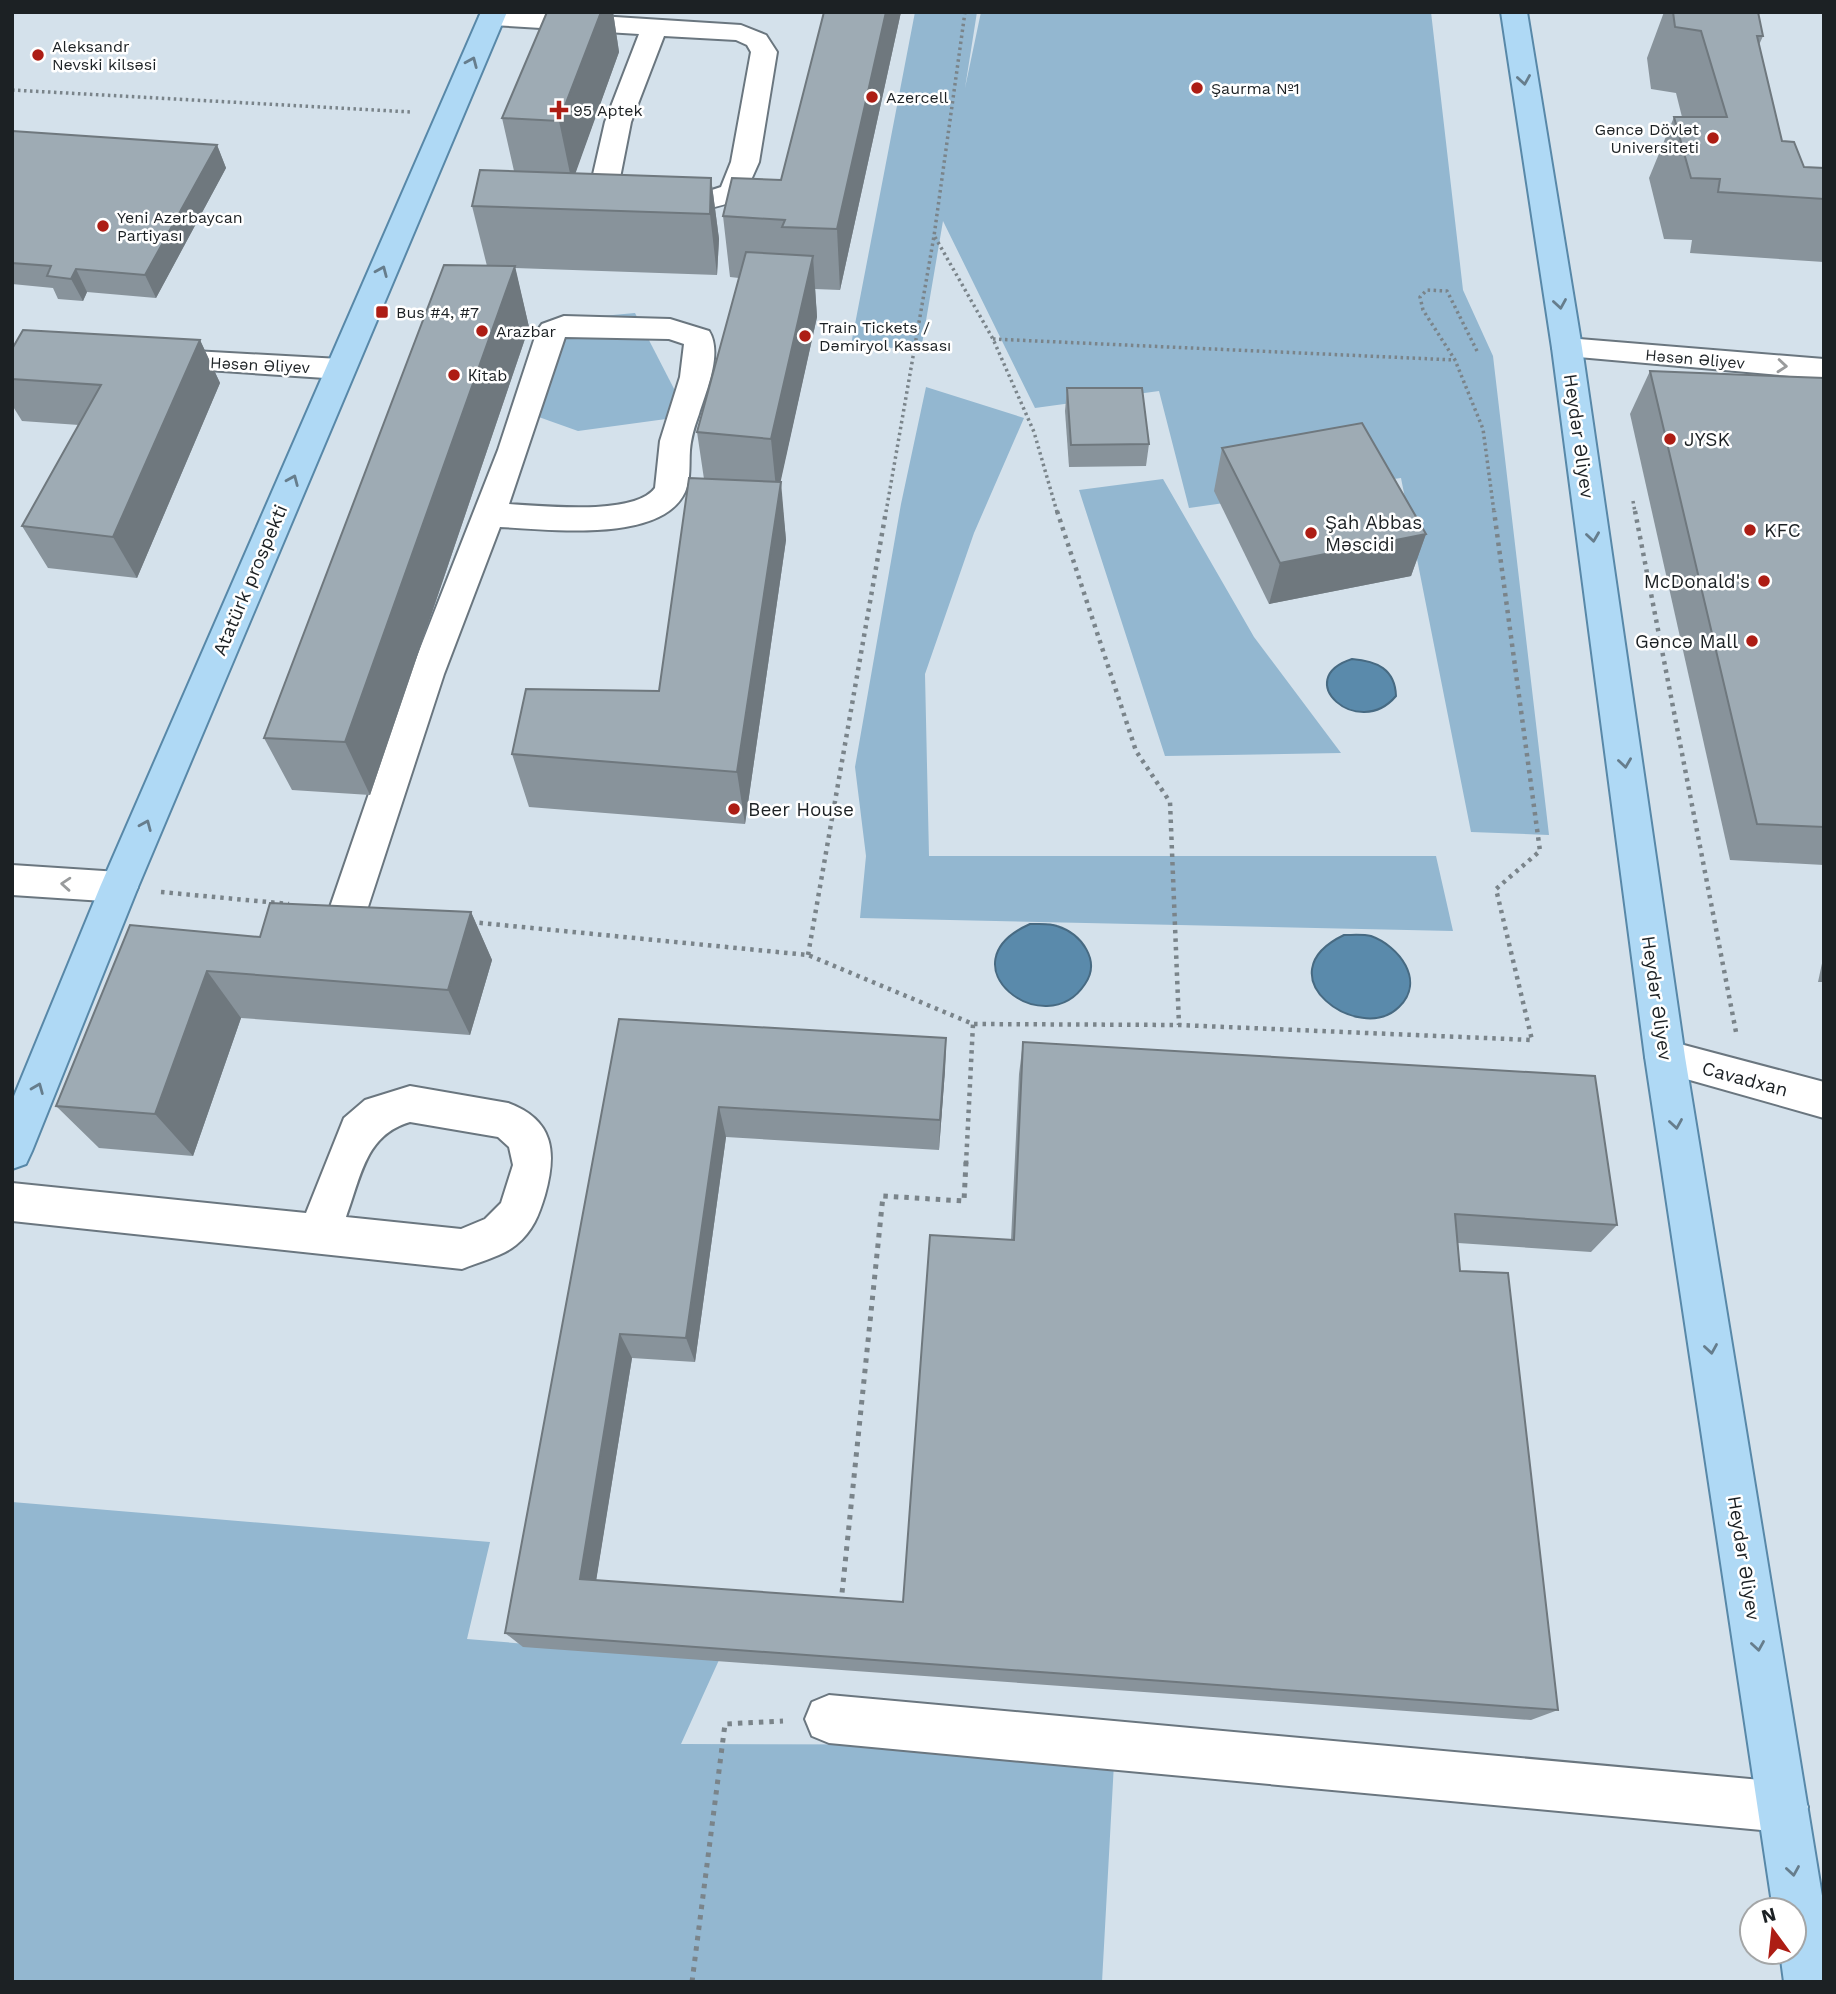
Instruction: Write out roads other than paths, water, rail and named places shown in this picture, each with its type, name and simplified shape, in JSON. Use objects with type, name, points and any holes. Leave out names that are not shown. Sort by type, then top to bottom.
[{"type":"main road","name":"Heydər Əliyev","points":[[1514,12],[1567,348],[1665,1057],[1810,1982]]},
{"type":"main road","name":"Atatürk prospekti","points":[[12,1151],[119,887],[493,15]]},
{"type":"street","points":[[493,15],[654,26],[741,33],[757,40],[764,52],[745,162],[733,192],[708,203],[670,206],[627,204],[603,192],[618,122],[654,26]]},
{"type":"street","points":[[348,910],[427,674],[489,515],[552,331],[564,326],[657,328],[699,338],[700,361],[676,443],[674,481],[662,502],[648,511],[597,518],[489,515]]},
{"type":"street","name":"Həsən Əliyev","points":[[1567,348],[1824,369]]},
{"type":"street","name":"Həsən Əliyev","points":[[135,358],[340,369]]},
{"type":"street","points":[[12,880],[119,887]]},
{"type":"street","name":"Cavadxan","points":[[1665,1057],[1824,1100]]},
{"type":"street","points":[[12,1202],[318,1234],[462,1249],[500,1233],[519,1214],[533,1165],[528,1138],[508,1121],[410,1104],[379,1113],[358,1131],[318,1234]]},
{"type":"street","points":[[829,1719],[1783,1807]]},
{"type":"place","name":"Aleksandr Nevski kilsəsi","points":[[38,55]]},
{"type":"place","name":"Şaurma №1","points":[[1197,88]]},
{"type":"place","name":"Azercell","points":[[872,97]]},
{"type":"place","name":"95 Aptek","points":[[559,110]]},
{"type":"place","name":"Gəncə Dövlət Universiteti","points":[[1713,138]]},
{"type":"place","name":"Yeni Azərbaycan Partiyası","points":[[103,226]]},
{"type":"place","name":"Bus #4, #7","points":[[382,312]]},
{"type":"place","name":"Arazbar","points":[[482,331]]},
{"type":"place","name":"Train Tickets / Dəmiryol Kassası","points":[[805,336]]},
{"type":"place","name":"Кitab","points":[[454,375]]},
{"type":"place","name":"JYSK","points":[[1670,439]]},
{"type":"place","name":"KFC","points":[[1750,530]]},
{"type":"place","name":"Şah Abbas Məscidi","points":[[1311,533]]},
{"type":"place","name":"McDonald's","points":[[1764,581]]},
{"type":"place","name":"Gəncə Mall","points":[[1752,641]]},
{"type":"place","name":"Beer House","points":[[734,809]]}]
